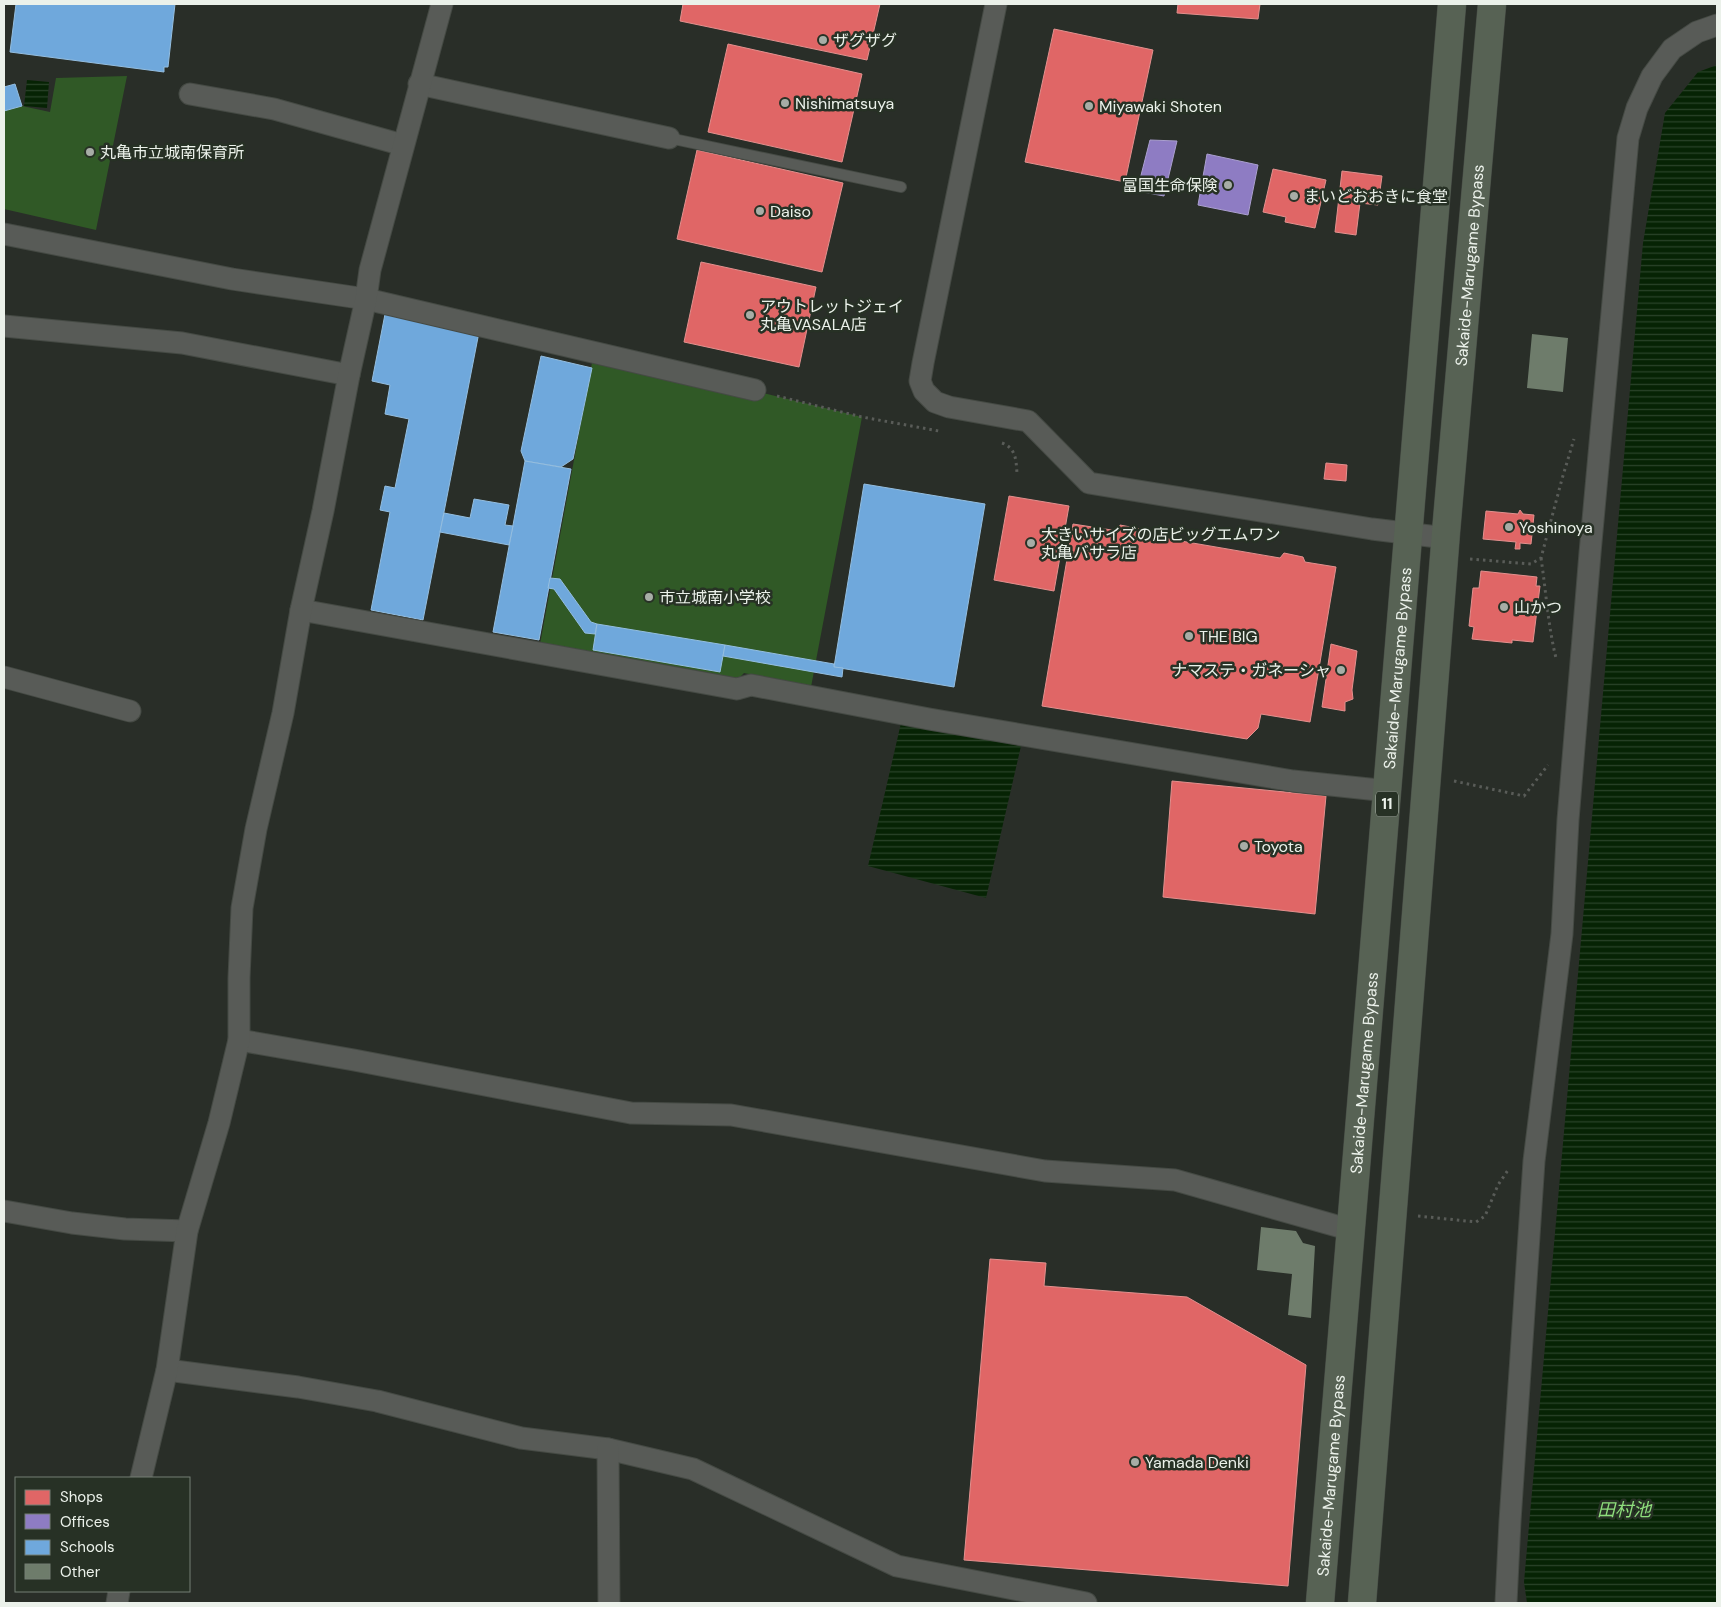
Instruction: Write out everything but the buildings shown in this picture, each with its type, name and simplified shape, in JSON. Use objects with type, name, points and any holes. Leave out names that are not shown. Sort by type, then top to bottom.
[{"type":"highway","name":"Sakaide-Marugame Bypass","points":[[1320,1603],[1452,4]]},
{"type":"highway","name":"Sakaide-Marugame Bypass","points":[[1362,1603],[1445,547],[1492,4]]},
{"type":"street","points":[[141,1477],[166,1370],[187,1231],[219,1123],[238,1040],[242,908],[256,829],[283,713],[301,610],[366,300],[370,270],[442,4]]},
{"type":"street","points":[[996,4],[923,363],[920,381],[924,391],[935,402],[949,407],[1028,421],[1089,483],[1409,534],[1445,547]]},
{"type":"street","points":[[1506,1603],[1535,1150],[1562,934],[1575,735],[1628,138],[1637,108],[1652,76],[1672,49],[1697,32],[1717,25]]},
{"type":"street","points":[[419,84],[669,138]]},
{"type":"street","points":[[190,94],[274,109],[403,145]]},
{"type":"street","points":[[4,234],[232,279],[366,300],[756,390]]},
{"type":"street","points":[[4,326],[182,343],[349,375]]},
{"type":"street","points":[[301,610],[737,689],[751,685],[929,719],[1293,781],[1388,791]]},
{"type":"street","points":[[4,676],[130,711]]},
{"type":"street","points":[[238,1040],[631,1113],[731,1114],[1045,1171],[1175,1180],[1351,1230]]},
{"type":"street","points":[[4,1211],[72,1223],[125,1229],[187,1231]]},
{"type":"street","points":[[166,1370],[298,1387],[377,1401],[521,1438],[608,1450],[693,1469],[897,1566],[1086,1603]]},
{"type":"street","points":[[608,1450],[609,1603]]},
{"type":"lane","points":[[669,138],[901,187]]},
{"type":"path","points":[[756,390],[862,417],[948,433]]},
{"type":"path","points":[[1557,666],[1550,635],[1548,604],[1541,558],[1576,432]]},
{"type":"path","points":[[996,442],[1005,444],[1015,454],[1017,473]]},
{"type":"path","points":[[1445,547],[1531,564],[1541,558]]},
{"type":"path","points":[[1427,772],[1462,784],[1524,796],[1570,736],[1575,735]]},
{"type":"path","points":[[1393,1213],[1476,1222],[1485,1216],[1498,1185],[1512,1164],[1525,1152],[1535,1150]]},
{"type":"shaded area","points":[[127,76],[96,230],[4,209],[4,111],[22,106],[50,112],[56,78]]},
{"type":"shaded area","points":[[594,352],[862,417],[811,687],[744,673],[737,680],[540,644]]},
{"type":"water","name":"田村池","points":[[1717,65],[1717,1603],[1527,1603],[1524,1582],[1643,243],[1665,113],[1698,72]]},
{"type":"water","points":[[27,80],[49,82],[47,108],[24,106]]},
{"type":"water","points":[[901,723],[1021,746],[986,898],[868,866]]},
{"type":"place","name":"ザグザグ","points":[[823,40]]},
{"type":"place","name":"Nishimatsuya","points":[[785,103]]},
{"type":"place","name":"Miyawaki Shoten","points":[[1089,106]]},
{"type":"place","name":"丸亀市立城南保育所","points":[[90,152]]},
{"type":"place","name":"富国生命保険","points":[[1228,185]]},
{"type":"place","name":"まいどおおきに食堂","points":[[1294,196]]},
{"type":"place","name":"Daiso","points":[[760,211]]},
{"type":"place","name":"アウトレットジェイ 丸亀VASALA店","points":[[750,315]]},
{"type":"place","name":"Yoshinoya","points":[[1509,527]]},
{"type":"place","name":"大きいサイズの店ビッグエムワン 丸亀バサラ店","points":[[1031,543]]},
{"type":"place","name":"市立城南小学校","points":[[649,597]]},
{"type":"place","name":"山かつ","points":[[1504,607]]},
{"type":"place","name":"THE BIG","points":[[1189,636]]},
{"type":"place","name":"ナマステ・ガネーシャ","points":[[1341,670]]},
{"type":"place","name":"Toyota","points":[[1244,846]]},
{"type":"place","name":"Yamada Denki","points":[[1135,1462]]}]
